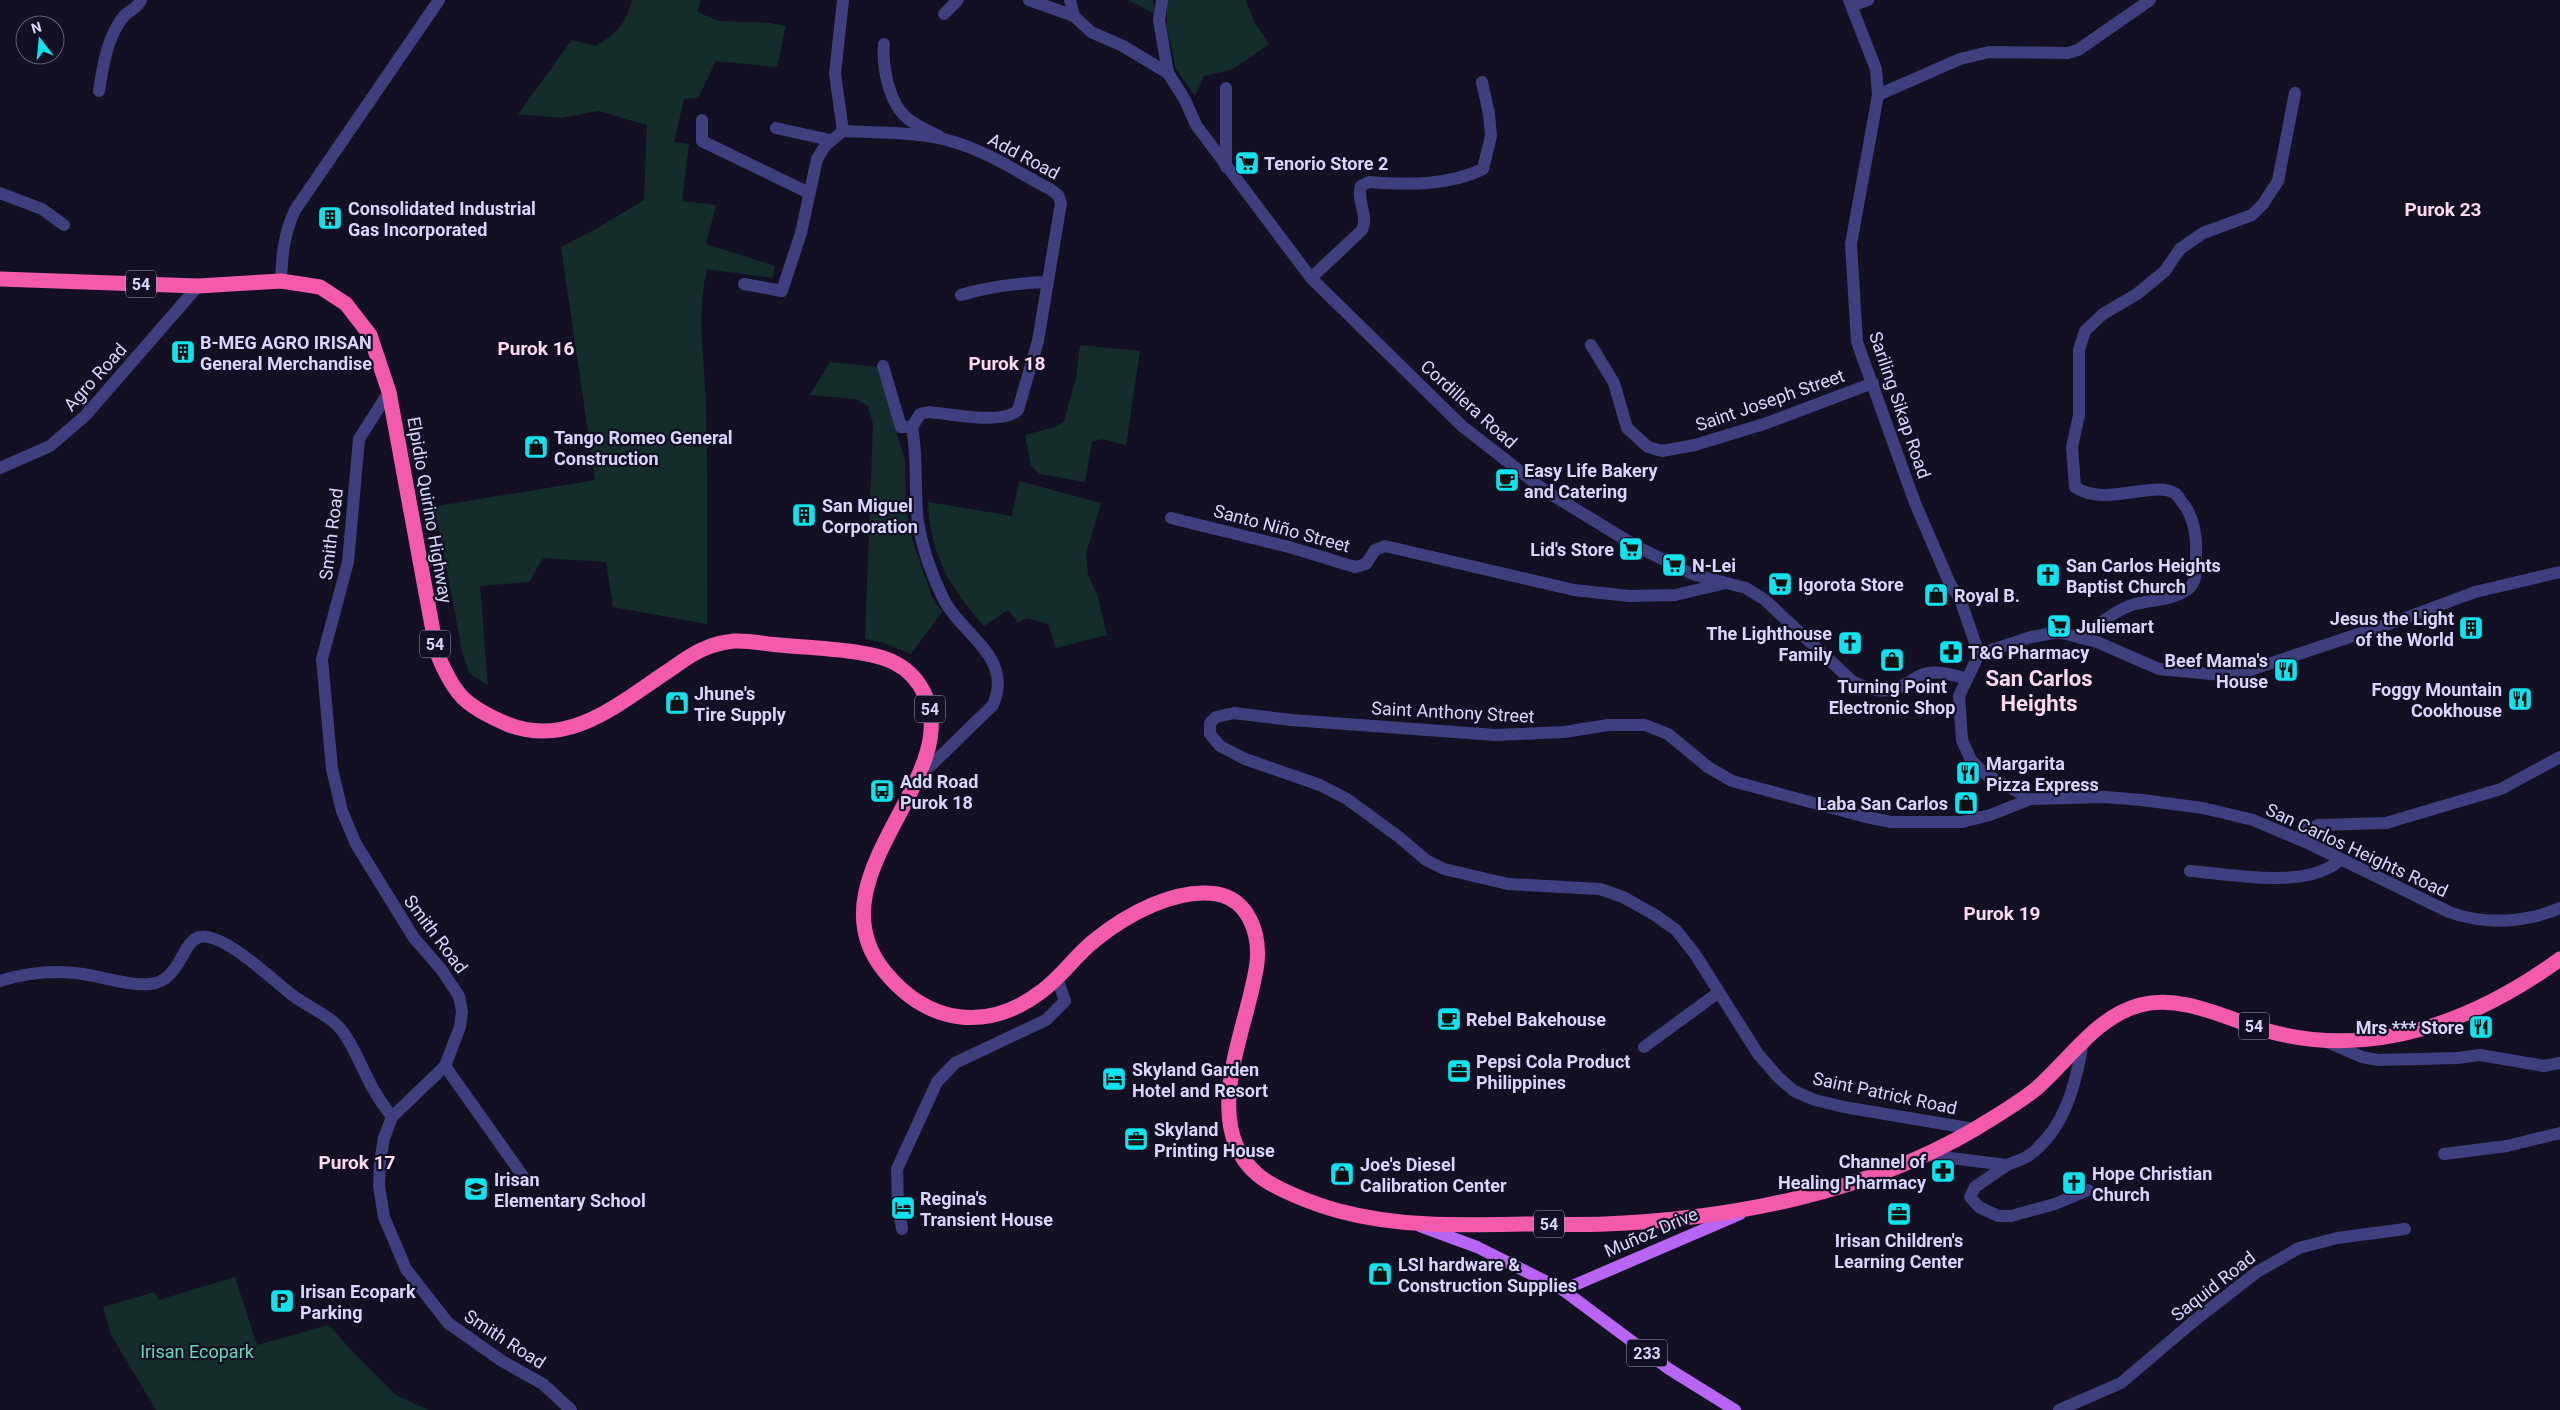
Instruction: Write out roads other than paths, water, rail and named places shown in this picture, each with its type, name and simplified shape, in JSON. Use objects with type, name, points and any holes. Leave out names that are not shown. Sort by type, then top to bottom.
[{"type":"highway","name":"Elpidio Quirino Highway","points":[[0,279],[198,286],[282,281],[320,287],[346,304],[370,335],[389,392],[437,653],[448,680],[472,707],[521,730],[559,730],[584,724],[605,713],[701,649],[735,641],[860,654],[892,661],[908,672],[920,685],[933,718],[929,744],[916,779],[874,862],[867,893],[864,921],[869,943],[877,961],[888,975],[916,1001],[940,1013],[962,1019],[989,1016],[1013,1008],[1036,996],[1097,938],[1152,904],[1186,895],[1211,893],[1238,902],[1251,920],[1257,940],[1257,962],[1241,1026],[1230,1085],[1228,1114],[1242,1154],[1257,1175],[1300,1196],[1345,1213],[1415,1225],[1604,1224],[1754,1208],[1826,1191],[1888,1172],[1974,1129],[2034,1091],[2101,1025],[2118,1013],[2138,1006],[2161,1002],[2189,1004],[2270,1031],[2327,1042],[2372,1040],[2418,1030],[2460,1016],[2501,998],[2560,959]]},
{"type":"main road","name":"Muñoz Drive","points":[[1563,1290],[1754,1208]]},
{"type":"main road","name":"233","points":[[1415,1225],[1477,1247],[1563,1290],[1669,1369],[1735,1410]]},
{"type":"street","points":[[99,91],[104,54],[124,16],[139,5],[142,0]]},
{"type":"street","points":[[282,281],[282,247],[286,229],[295,210],[439,0]]},
{"type":"street","points":[[744,284],[782,291],[801,233],[817,160],[830,140],[843,131],[836,74],[843,0]]},
{"type":"street","points":[[944,14],[958,0]]},
{"type":"street","points":[[1029,0],[1074,16]]},
{"type":"street","points":[[1070,0],[1074,16]]},
{"type":"street","name":"Cordillera Road","points":[[1162,0],[1159,20],[1168,73],[1185,100],[1196,125],[1311,278],[1462,426],[1538,485],[1636,546],[1692,574],[1746,588],[1765,600],[1852,681],[1868,689],[1881,692],[1896,689],[1921,674],[1934,672],[1967,679]]},
{"type":"street","points":[[1850,3],[1868,0]]},
{"type":"street","points":[[1878,95],[1960,59],[1989,52],[2068,53],[2078,50],[2150,0]]},
{"type":"street","name":"Sariling Sikap Road","points":[[1850,3],[1876,69],[1878,95],[1852,244],[1857,342],[1915,503],[1950,584],[1960,599],[1979,654]]},
{"type":"street","name":"Cordillera Road","points":[[1074,16],[1091,32],[1123,46],[1168,73]]},
{"type":"street","name":"Add Road","points":[[884,44],[887,77],[899,108],[907,118],[945,140]]},
{"type":"street","points":[[1311,278],[1362,230],[1364,211],[1359,193],[1361,186],[1368,182],[1426,184],[1474,173],[1483,169],[1491,136],[1489,114],[1482,82]]},
{"type":"street","points":[[1226,88],[1226,167]]},
{"type":"street","points":[[2082,638],[2101,622],[2129,606],[2173,597],[2189,589],[2195,579],[2197,540],[2189,512],[2175,494],[2166,491],[2141,491],[2099,496],[2086,495],[2075,487],[2072,447],[2079,415],[2079,350],[2085,332],[2103,314],[2137,294],[2165,271],[2180,250],[2203,233],[2252,215],[2263,204],[2278,181],[2296,93]]},
{"type":"street","points":[[702,120],[702,141],[809,193]]},
{"type":"street","points":[[776,128],[830,140]]},
{"type":"street","name":"Add Road","points":[[843,131],[901,134],[945,140],[986,153],[1058,195],[1061,203],[1038,341],[1018,410],[1013,415],[1001,418],[929,412],[920,414],[912,427]]},
{"type":"street","points":[[0,193],[42,209],[64,225]]},
{"type":"street","points":[[961,294],[1008,284],[1048,282]]},
{"type":"street","name":"Agro Road","points":[[0,468],[50,446],[85,416],[198,286]]},
{"type":"street","name":"Saint Joseph Street","points":[[1591,345],[1614,383],[1627,428],[1643,444],[1662,451],[1695,445],[1767,423],[1873,383]]},
{"type":"street","points":[[883,366],[901,427],[912,427],[915,442],[918,523],[929,563],[944,600],[985,648],[996,671],[999,691],[993,705],[916,779]]},
{"type":"street","name":"Smith Road","points":[[389,392],[359,439],[348,562],[322,659],[332,768],[346,819],[356,844],[414,938],[441,969],[460,996],[462,1010],[460,1027],[445,1066],[392,1116],[381,1155],[379,1186],[384,1217],[406,1269],[448,1323],[488,1351],[543,1384],[570,1410]]},
{"type":"street","name":"Santo Niño Street","points":[[1171,518],[1288,547],[1355,567],[1366,564],[1375,550],[1385,546],[1574,590],[1611,594],[1675,595],[1728,583]]},
{"type":"street","points":[[2031,799],[1985,774],[1970,760],[1962,740],[1959,696],[1979,654],[2031,636],[2058,632],[2097,642],[2159,669],[2232,676],[2389,624],[2475,592],[2560,572]]},
{"type":"street","name":"Saint Anthony Street","points":[[1210,723],[1216,717],[1234,713],[1291,720],[1496,735],[1564,732],[1623,724],[1645,725],[1668,734],[1708,767],[1732,781],[1891,822],[1962,822],[2031,799]]},
{"type":"street","name":"Saint Patrick Road","points":[[1210,723],[1210,734],[1220,746],[1244,759],[1320,785],[1347,799],[1399,837],[1426,860],[1444,869],[1508,884],[1600,889],[1623,897],[1655,915],[1676,930],[1695,954],[1758,1054],[1778,1078],[1794,1092],[1815,1100],[1844,1107],[1974,1129]]},
{"type":"street","points":[[2298,838],[2311,827],[2327,824],[2386,823],[2501,790],[2560,757]]},
{"type":"street","name":"San Carlos Heights Road","points":[[2031,799],[2104,797],[2203,808],[2254,820],[2298,838],[2340,860],[2468,919],[2496,922],[2530,918],[2560,908]]},
{"type":"street","points":[[2190,871],[2262,877],[2310,876],[2330,869],[2340,860]]},
{"type":"street","points":[[0,981],[58,972],[81,974],[134,984],[152,984],[167,977],[176,968],[193,940],[199,937],[210,937],[254,962],[292,995],[336,1024],[350,1043],[375,1093],[392,1116]]},
{"type":"street","points":[[902,1228],[898,1205],[897,1169],[937,1082],[956,1063],[1046,1020],[1065,1001],[1057,978]]},
{"type":"street","points":[[1644,1047],[1719,992]]},
{"type":"street","points":[[2083,1042],[2071,1095],[2054,1129],[2028,1156],[2007,1165],[1976,1187],[1970,1197],[1979,1207],[1998,1216],[2011,1216],[2056,1204],[2088,1190]]},
{"type":"street","points":[[2327,1042],[2362,1057],[2378,1060],[2457,1058],[2480,1055],[2544,1066],[2560,1063]]},
{"type":"street","points":[[445,1066],[527,1182]]},
{"type":"street","points":[[2444,1154],[2507,1146],[2560,1133]]},
{"type":"street","points":[[1926,1154],[2007,1165]]},
{"type":"street","name":"Saquid Road","points":[[2059,1410],[2121,1383],[2250,1277],[2299,1248],[2337,1238],[2406,1229]]},
{"type":"place","name":"Tenorio Store 2","points":[[1247,163]]},
{"type":"place","name":"Consolidated Industrial Gas Incorporated","points":[[330,218]]},
{"type":"place","name":"B-MEG AGRO IRISAN General Merchandise","points":[[183,352]]},
{"type":"place","name":"Tango Romeo General Construction","points":[[536,447]]},
{"type":"place","name":"Easy Life Bakery and Catering","points":[[1507,480]]},
{"type":"place","name":"San Miguel Corporation","points":[[804,515]]},
{"type":"place","name":"Lid's Store","points":[[1631,549]]},
{"type":"place","name":"N-Lei","points":[[1674,565]]},
{"type":"place","name":"San Carlos Heights Baptist Church","points":[[2048,575]]},
{"type":"place","name":"Igorota Store","points":[[1780,584]]},
{"type":"place","name":"Royal B.","points":[[1936,595]]},
{"type":"place","name":"Juliemart","points":[[2059,626]]},
{"type":"place","name":"Jesus the Light of the World","points":[[2471,628]]},
{"type":"place","name":"The Lighthouse Family","points":[[1850,643]]},
{"type":"place","name":"T&G Pharmacy","points":[[1951,652]]},
{"type":"place","name":"Turning Point Electronic Shop","points":[[1892,660]]},
{"type":"place","name":"Beef Mama's House","points":[[2286,670]]},
{"type":"place","name":"Foggy Mountain Cookhouse","points":[[2520,699]]},
{"type":"place","name":"Jhune's Tire Supply","points":[[677,703]]},
{"type":"place","name":"Margarita Pizza Express","points":[[1968,773]]},
{"type":"place","name":"Add Road Purok 18","points":[[882,791]]},
{"type":"place","name":"Laba San Carlos","points":[[1966,803]]},
{"type":"place","name":"Rebel Bakehouse","points":[[1449,1019]]},
{"type":"place","name":"Mrs *** Store","points":[[2481,1027]]},
{"type":"place","name":"Pepsi Cola Product Philippines","points":[[1459,1071]]},
{"type":"place","name":"Skyland Garden Hotel and Resort","points":[[1114,1079]]},
{"type":"place","name":"Skyland Printing House","points":[[1136,1139]]},
{"type":"place","name":"Channel of Healing Pharmacy","points":[[1943,1171]]},
{"type":"place","name":"Joe's Diesel Calibration Center","points":[[1342,1174]]},
{"type":"place","name":"Hope Christian Church","points":[[2074,1183]]},
{"type":"place","name":"Irisan Elementary School","points":[[476,1189]]},
{"type":"place","name":"Regina's Transient House","points":[[903,1208]]},
{"type":"place","name":"Irisan Children's Learning Center","points":[[1899,1214]]},
{"type":"place","name":"LSI hardware & Construction Supplies","points":[[1380,1274]]},
{"type":"place","name":"Irisan Ecopark Parking","points":[[282,1301]]},
{"type":"district","name":"Purok 23","points":[[2443,209]]},
{"type":"district","name":"Purok 16","points":[[536,348]]},
{"type":"district","name":"Purok 18","points":[[1007,363]]},
{"type":"district","name":"San Carlos Heights","points":[[2039,690]]},
{"type":"district","name":"Purok 19","points":[[2002,913]]},
{"type":"district","name":"Purok 17","points":[[357,1162]]},
{"type":"park label","name":"Irisan Ecopark","points":[[197,1351]]}]
